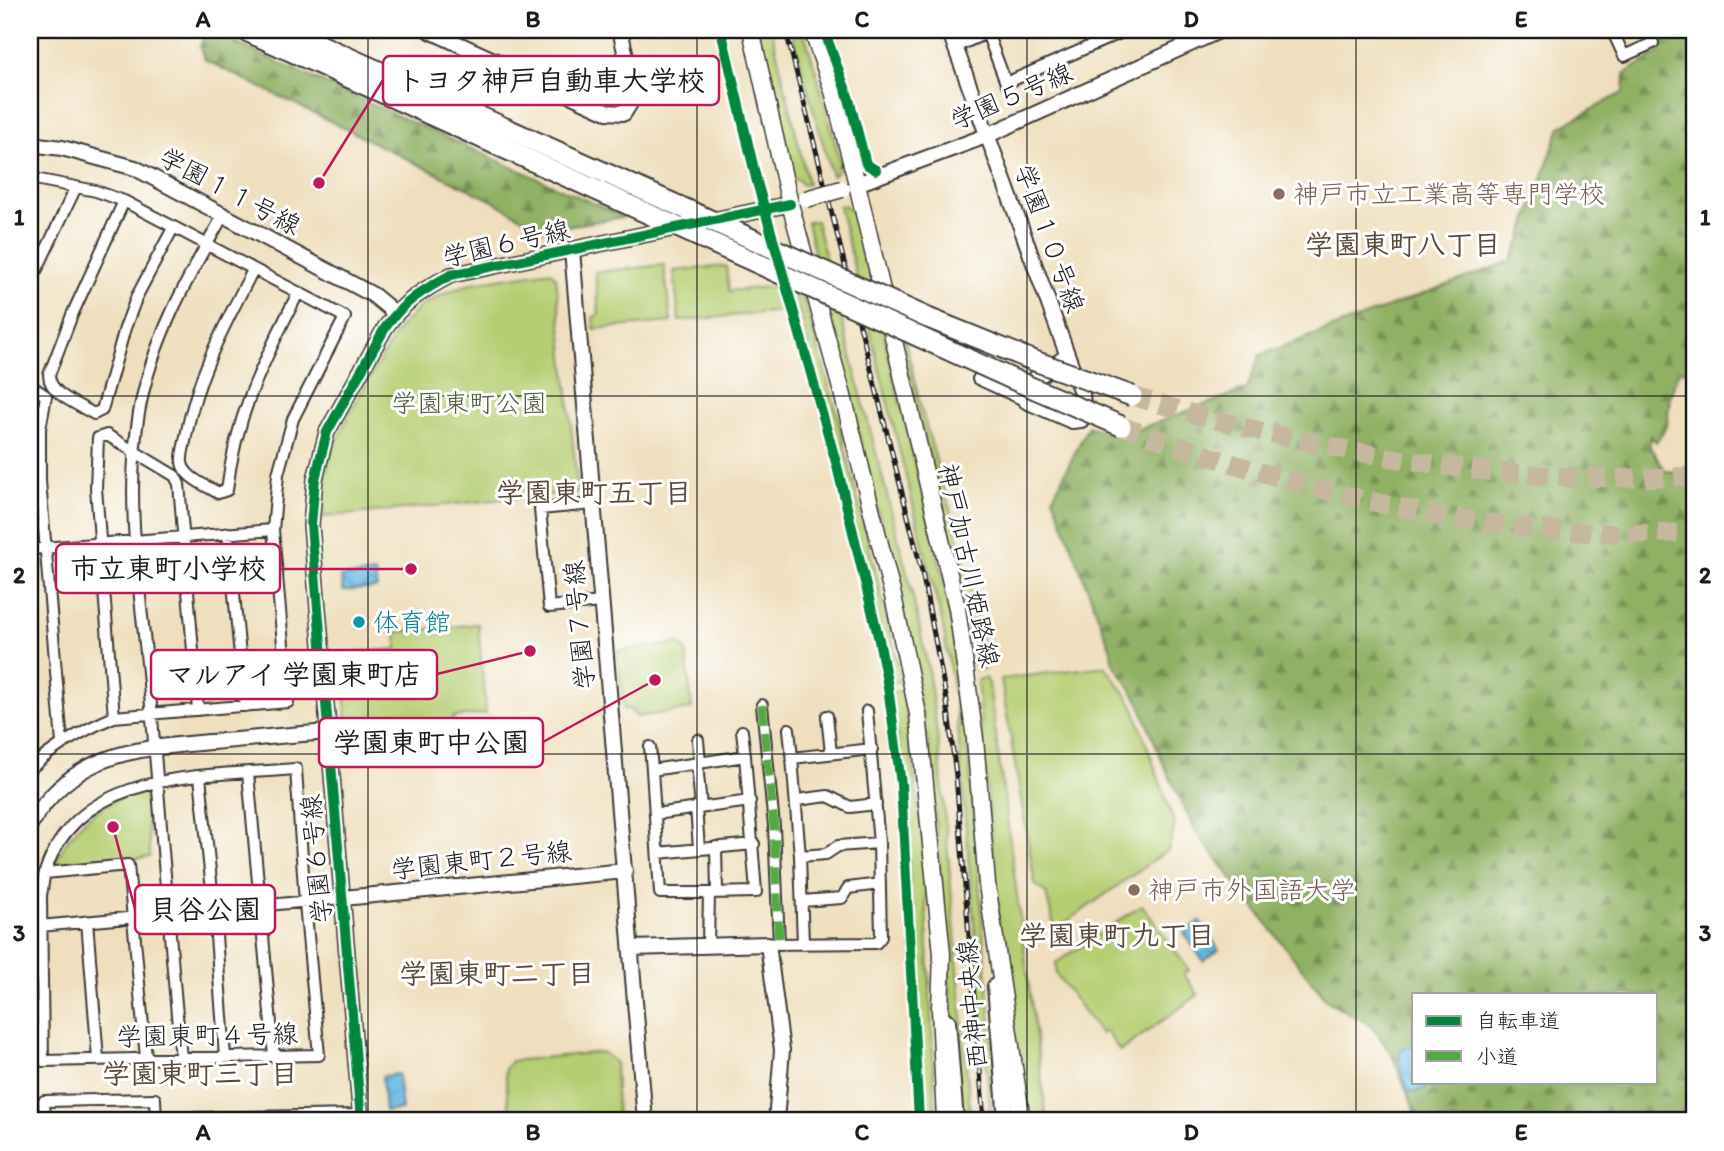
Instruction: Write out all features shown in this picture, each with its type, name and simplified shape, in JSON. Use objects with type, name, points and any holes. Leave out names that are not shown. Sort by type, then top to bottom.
[{"type":"highway","points":[[244,30],[1121,426]]},
{"type":"highway","points":[[288,30],[928,318],[1031,360],[1132,396]]},
{"type":"main road","points":[[751,30],[790,204],[843,396],[906,653],[918,714],[942,954],[940,1009],[945,1121]]},
{"type":"main road","name":"神戸加古川姫路線","points":[[812,30],[833,91],[850,186],[957,608],[975,739],[987,884],[1022,1121]]},
{"type":"main road","points":[[790,204],[850,186]]},
{"type":"street","points":[[428,30],[607,112],[624,113],[635,95],[620,30]]},
{"type":"street","name":"学園１０号線","points":[[949,30],[1082,395],[1084,412],[1081,420],[1072,421],[1026,401]]},
{"type":"street","points":[[955,47],[989,31],[1006,83],[1126,30]]},
{"type":"street","name":"学園５号線","points":[[850,186],[986,136],[1218,30]]},
{"type":"street","points":[[1612,30],[1624,55],[1653,43],[1648,30]]},
{"type":"street","name":"学園１１号線","points":[[30,144],[62,148],[135,168],[373,295],[395,313]]},
{"type":"street","points":[[30,178],[76,187],[124,201],[345,317],[293,419],[278,474],[273,530],[288,702],[114,718],[62,743],[30,769]]},
{"type":"street","points":[[30,284],[76,187]]},
{"type":"street","points":[[124,201],[72,315],[49,374],[49,382],[54,389],[94,414],[102,410],[114,361],[137,296],[173,228]]},
{"type":"street","name":"学園６号線","points":[[360,1118],[311,525],[315,478],[327,432],[395,313],[425,288],[451,275],[790,204]]},
{"type":"street","points":[[181,1058],[155,747],[148,715],[136,540],[134,451],[139,412],[162,332],[224,214]]},
{"type":"street","name":"学園７号線","points":[[572,250],[645,1121]]},
{"type":"street","points":[[253,270],[207,362],[191,411],[181,463],[187,473],[218,493],[227,490],[246,402],[298,293]]},
{"type":"street","points":[[978,379],[1026,401],[1036,378],[1067,356]]},
{"type":"street","points":[[30,385],[46,396],[40,429],[40,481],[62,743]]},
{"type":"street","points":[[114,718],[96,488],[98,438],[107,435],[175,476],[179,484],[198,710]]},
{"type":"street","points":[[593,504],[540,509],[549,607],[601,603]]},
{"type":"street","points":[[30,549],[273,530]]},
{"type":"street","points":[[228,533],[245,706]]},
{"type":"street","points":[[762,705],[774,826],[774,944],[782,1050],[776,1121]]},
{"type":"street","points":[[632,948],[876,943],[881,937],[880,884],[872,749],[867,711]]},
{"type":"street","points":[[827,716],[831,752]]},
{"type":"street","points":[[789,729],[800,856],[803,944]]},
{"type":"street","points":[[650,747],[660,893],[756,892],[754,844],[742,731]]},
{"type":"street","points":[[30,825],[37,812],[59,788],[89,766],[117,754],[155,747],[328,732]]},
{"type":"street","points":[[698,740],[699,849]]},
{"type":"street","points":[[792,758],[872,749]]},
{"type":"street","points":[[652,770],[745,756]]},
{"type":"street","name":"学園東町４号線","points":[[30,1062],[319,1055],[296,769],[157,782],[117,793],[77,818],[61,839],[45,873],[40,926],[43,1061]]},
{"type":"street","points":[[248,773],[274,1056]]},
{"type":"street","points":[[200,777],[214,909],[225,1057]]},
{"type":"street","points":[[796,800],[828,796],[850,807],[876,804]]},
{"type":"street","points":[[655,814],[750,801]]},
{"type":"street","points":[[800,856],[826,854],[838,846],[878,843]]},
{"type":"street","points":[[658,853],[754,844]]},
{"type":"street","points":[[708,946],[716,848]]},
{"type":"street","points":[[45,873],[128,865],[146,1058]]},
{"type":"street","name":"学園東町２号線","points":[[343,898],[625,871]]},
{"type":"street","points":[[802,901],[842,898],[848,888],[880,884]]},
{"type":"street","name":"西神中央線","points":[[987,884],[1006,1121]]},
{"type":"street","points":[[40,926],[343,898]]},
{"type":"street","points":[[87,921],[98,1059]]},
{"type":"street","name":"西神中央線","points":[[942,954],[956,1121]]},
{"type":"street","points":[[46,1121],[44,1101],[155,1098],[156,1121]]},
{"type":"street","points":[[194,1121],[194,1118],[360,1118]]},
{"type":"green space","points":[[206,30],[624,217],[543,230],[493,201],[205,60],[200,47]]},
{"type":"green space","points":[[757,30],[777,30],[772,32],[808,184],[803,185],[797,179],[793,180]]},
{"type":"green space","points":[[791,30],[803,30],[819,81],[841,166],[837,166],[837,172],[832,176]]},
{"type":"green space","points":[[1651,30],[1694,30],[1694,372],[1679,370],[1670,397],[1667,426],[1656,442],[1650,436],[1650,447],[1665,471],[1685,472],[1694,488],[1694,1121],[1419,1121],[1392,1055],[1372,1026],[1326,1000],[1196,832],[1163,763],[1138,700],[1112,661],[1111,650],[1053,497],[1088,426],[1120,436],[1247,389],[1260,355],[1511,261],[1560,127],[1624,92],[1625,73],[1660,52]]},
{"type":"green space","points":[[845,205],[849,210],[857,209],[889,358],[943,575],[964,701],[999,1121],[991,1121],[955,698],[942,622],[839,206]]},
{"type":"green space","points":[[816,221],[911,588],[928,668],[939,748],[971,1121],[961,1121],[929,749],[897,590],[807,222]]},
{"type":"green space","points":[[664,265],[671,322],[594,329],[593,318],[599,314],[595,272]]},
{"type":"green space","points":[[726,266],[729,291],[778,286],[781,311],[679,321],[674,271]]},
{"type":"green space","name":"学園東町公園","points":[[550,271],[556,277],[578,492],[323,517],[323,491],[329,458],[353,407],[399,328],[421,306],[445,293],[473,283]]},
{"type":"green space","points":[[792,289],[802,294],[835,406],[902,681],[890,683],[876,610],[804,326]]},
{"type":"green space","points":[[898,336],[905,339],[920,404],[964,558],[986,661],[984,669],[976,670],[957,562]]},
{"type":"green space","points":[[478,624],[486,714],[453,717],[454,729],[351,734],[351,729],[348,729],[340,653],[397,649],[396,632]]},
{"type":"green space","points":[[678,643],[686,650],[692,709],[637,717],[629,709],[624,709],[617,651]]},
{"type":"green space","points":[[1105,666],[1132,703],[1175,825],[1168,850],[1055,930],[1046,893],[1035,884],[1001,679]]},
{"type":"green space","points":[[986,678],[989,684],[1047,1121],[1027,1121],[1001,947],[977,680]]},
{"type":"green space","points":[[903,691],[923,840],[936,1121],[921,1121],[906,807],[891,692]]},
{"type":"green space","points":[[145,790],[150,857],[53,867],[70,838],[89,817],[114,801]]},
{"type":"green space","points":[[1142,905],[1189,970],[1184,974],[1198,995],[1120,1051],[1106,1031],[1101,1034],[1056,974],[1056,963]]},
{"type":"green space","points":[[602,1052],[615,1062],[617,1121],[510,1121],[505,1069],[511,1061]]},
{"type":"water","points":[[375,573],[377,588],[343,591],[341,577]]},
{"type":"water","points":[[1200,921],[1219,950],[1203,961],[1184,933]]},
{"type":"water","points":[[1412,1047],[1412,1084],[1430,1084],[1418,1092],[1408,1091],[1400,1063],[1402,1048]]},
{"type":"water","points":[[398,1074],[402,1110],[385,1111],[382,1076]]},
{"type":"tunnel","points":[[1132,396],[1270,433],[1410,461],[1551,476],[1694,476]]},
{"type":"tunnel","points":[[1121,426],[1260,472],[1403,508],[1547,530],[1620,534],[1694,532]]},
{"type":"railway","points":[[786,31],[922,572],[947,702],[956,776],[984,1121]]},
{"type":"marked path","points":[[762,705],[774,826],[779,944]]},
{"type":"cycle path","points":[[721,30],[757,182],[837,466],[888,687],[901,784],[919,1121]]},
{"type":"cycle path","points":[[824,30],[849,99],[866,164],[876,170]]},
{"type":"cycle path","points":[[361,1121],[311,525],[315,479],[327,432],[392,319],[414,297],[451,275],[790,204]]},
{"type":"place","name":"トヨタ神戸自動車大学校","points":[[319,183]]},
{"type":"place","name":"神戸市立工業高等専門学校","points":[[1279,194]]},
{"type":"place","name":"市立東町小学校","points":[[411,569]]},
{"type":"place","name":"体育館","points":[[359,622]]},
{"type":"place","name":"マルアイ 学園東町店","points":[[530,651]]},
{"type":"place","name":"学園東町中公園","points":[[655,680]]},
{"type":"place","name":"貝谷公園","points":[[113,827]]},
{"type":"place","name":"神戸市外国語大学","points":[[1134,890]]},
{"type":"district","name":"学園東町八丁目","points":[[1403,244]]},
{"type":"district","name":"学園東町五丁目","points":[[594,492]]},
{"type":"district","name":"学園東町九丁目","points":[[1117,935]]},
{"type":"district","name":"学園東町二丁目","points":[[497,973]]},
{"type":"district","name":"学園東町三丁目","points":[[200,1073]]}]
